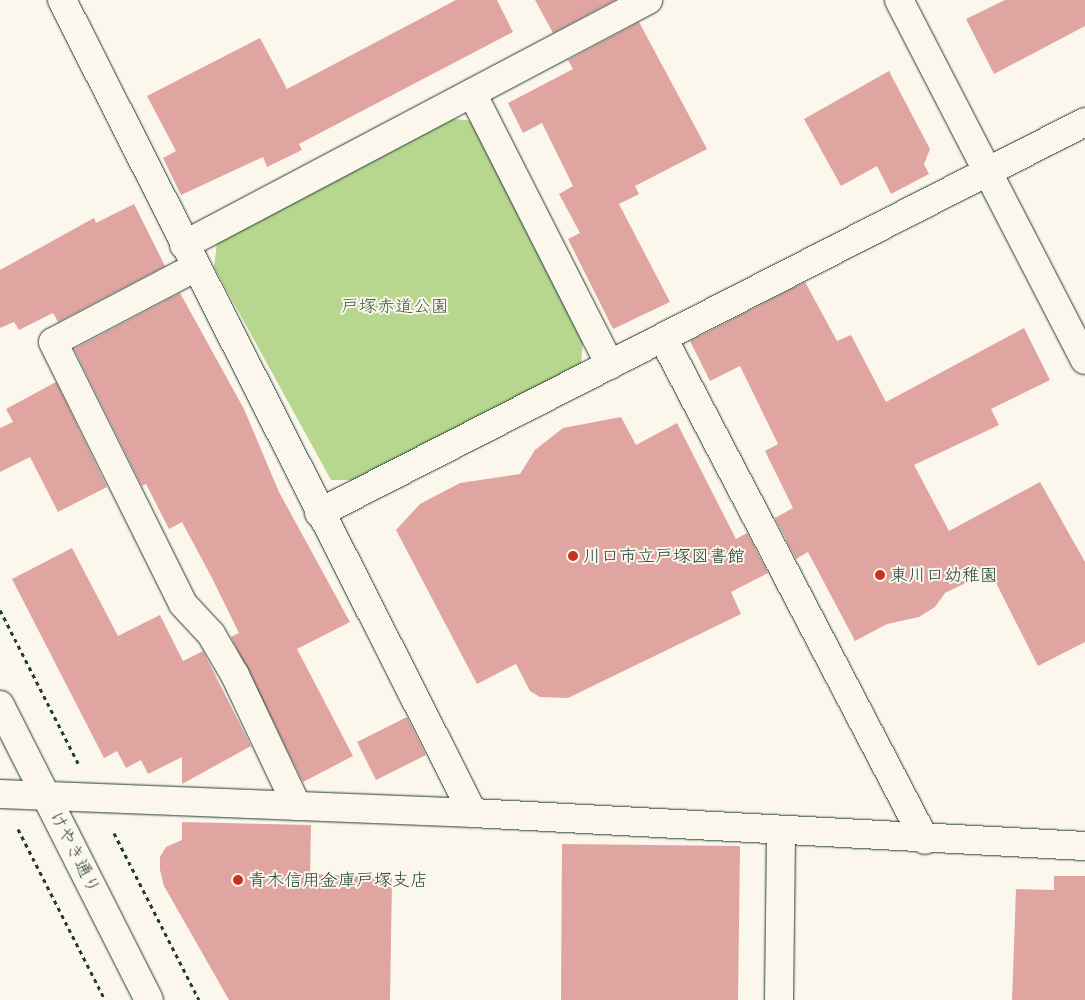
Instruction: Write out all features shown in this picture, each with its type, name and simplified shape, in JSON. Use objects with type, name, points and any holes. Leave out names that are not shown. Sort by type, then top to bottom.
[{"type":"street","points":[[62,0],[319,513],[474,813]]},
{"type":"street","points":[[297,806],[235,675],[210,634],[183,604],[53,342],[190,256],[472,93],[648,0]]},
{"type":"street","points":[[899,0],[1085,360]]},
{"type":"street","points":[[472,93],[610,365]]},
{"type":"street","points":[[319,513],[1085,122]]},
{"type":"street","points":[[663,338],[925,840]]},
{"type":"street","name":"けやき通り","points":[[0,705],[149,1000]]},
{"type":"street","points":[[0,794],[474,813],[780,833],[1085,846]]},
{"type":"street","points":[[780,833],[780,1000]]},
{"type":"path","points":[[0,794],[105,1000]]},
{"type":"green space","name":"戸塚赤道公園","points":[[454,119],[474,121],[583,340],[581,365],[358,480],[331,480],[214,267],[217,243]]},
{"type":"building","points":[[456,0],[497,0],[513,32],[299,144],[302,150],[267,167],[263,157],[181,195],[163,158],[176,151],[147,96],[260,38],[287,89]]},
{"type":"building","points":[[535,0],[615,0],[553,33]]},
{"type":"building","points":[[1005,0],[1085,0],[1085,26],[994,74],[966,19]]},
{"type":"building","points":[[639,22],[707,149],[635,186],[639,194],[619,204],[670,302],[613,329],[568,239],[580,233],[559,194],[573,186],[542,123],[523,133],[508,103],[573,69],[568,60]]},
{"type":"building","points":[[889,71],[930,149],[924,164],[929,174],[891,194],[877,166],[841,186],[804,119]]},
{"type":"building","points":[[134,204],[165,266],[58,322],[53,313],[19,330],[14,322],[0,328],[0,270],[94,218],[96,223]]},
{"type":"building","points":[[805,282],[837,341],[851,335],[886,402],[1024,328],[1050,380],[991,409],[999,425],[914,465],[949,531],[1040,482],[1085,562],[1085,642],[1038,666],[992,575],[986,578],[984,574],[945,593],[935,607],[919,617],[887,624],[855,641],[808,552],[796,559],[775,518],[793,508],[765,451],[778,444],[740,366],[710,381],[690,341]]},
{"type":"building","points":[[180,293],[244,409],[279,492],[350,622],[297,649],[353,756],[303,782],[231,637],[239,633],[212,578],[182,522],[169,529],[146,484],[142,486],[74,349]]},
{"type":"building","points":[[56,382],[107,487],[58,512],[30,457],[0,472],[0,428],[13,422],[6,409]]},
{"type":"building","name":"川口市立戸塚図書館","points":[[621,417],[636,445],[677,423],[736,539],[747,533],[768,573],[731,592],[741,614],[568,698],[540,697],[530,691],[516,664],[477,684],[396,530],[420,504],[460,483],[520,474],[535,450],[563,428]]},
{"type":"building","points":[[72,548],[118,636],[160,615],[183,661],[203,651],[251,746],[182,784],[182,757],[148,774],[141,760],[126,768],[117,751],[104,758],[12,579]]},
{"type":"building","points":[[407,717],[426,755],[376,780],[357,742]]},
{"type":"building","points":[[182,822],[311,825],[310,874],[392,878],[390,1000],[229,1000],[164,886],[160,870],[160,857],[166,847],[182,840]]},
{"type":"building","points":[[562,844],[740,846],[738,1000],[561,1000]]},
{"type":"building","points":[[1054,876],[1085,876],[1085,1000],[1012,1000],[1016,889],[1054,890]]},
{"type":"place","name":"川口市立戸塚図書館","points":[[573,556]]},
{"type":"place","name":"東川口幼稚園","points":[[880,575]]},
{"type":"place","name":"青木信用金庫戸塚支店","points":[[238,880]]}]
